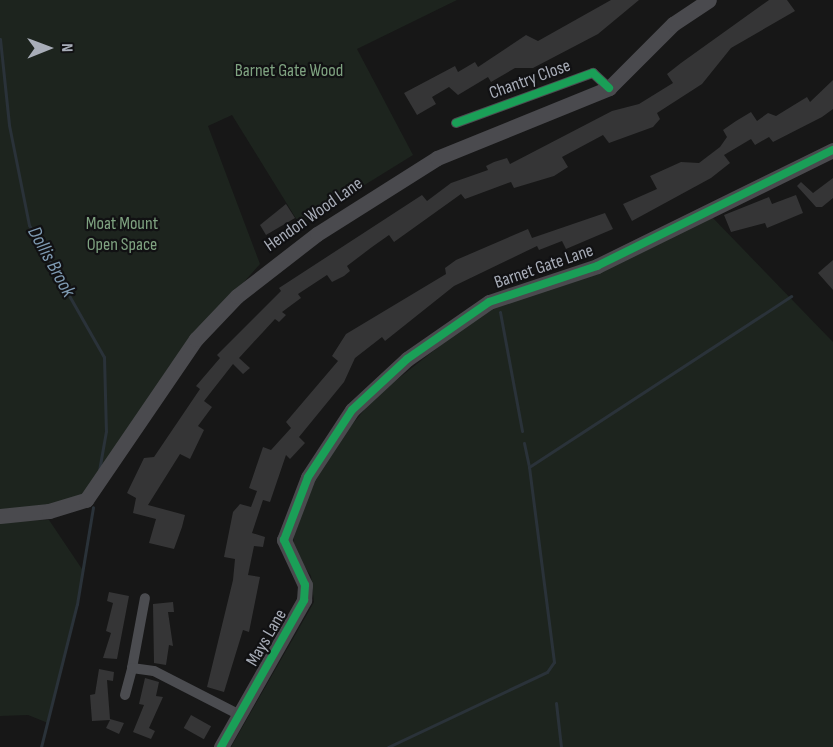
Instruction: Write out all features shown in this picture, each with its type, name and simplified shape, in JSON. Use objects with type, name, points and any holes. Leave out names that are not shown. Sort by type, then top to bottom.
[{"type":"street","name":"Hendon Wood Lane","points":[[0,516],[49,511],[86,500],[139,417],[203,332],[237,296],[317,234],[437,158],[609,88],[673,24],[709,0]]},
{"type":"street","name":"Chantry Close","points":[[456,123],[593,73],[609,88]]},
{"type":"street","name":"Barnet Gate Lane","points":[[284,540],[308,477],[335,432],[407,359],[489,302],[617,257],[833,150]]},
{"type":"street","name":"Mays Lane","points":[[221,747],[304,600],[304,585],[284,540]]},
{"type":"street","points":[[125,695],[145,598]]},
{"type":"street","points":[[132,668],[167,674],[240,715]]},
{"type":"green space","name":"Moat Mount Open Space","points":[[0,0],[457,0],[357,49],[413,155],[300,225],[232,115],[208,126],[260,264],[170,365],[86,500],[0,515]]},
{"type":"green space","points":[[712,217],[833,342],[833,747],[231,747],[314,602],[311,576],[294,551],[293,529],[327,455],[375,397],[484,311],[526,290],[603,271]]},
{"type":"green space","points":[[49,520],[84,572],[48,723],[28,715],[0,716],[0,521]]},
{"type":"building","points":[[611,0],[639,0],[598,34],[533,68],[515,68],[491,82],[488,77],[458,95],[449,87],[432,97],[436,104],[417,115],[404,93],[455,66],[458,72],[475,62],[478,67],[526,35],[538,41]]},
{"type":"building","points":[[769,0],[787,0],[795,11],[731,48],[702,84],[657,113],[660,119],[653,127],[609,143],[603,135],[562,157],[568,167],[554,176],[514,188],[511,182],[465,199],[461,194],[394,242],[389,235],[347,266],[350,271],[344,276],[332,282],[327,275],[298,294],[301,298],[282,312],[286,315],[279,322],[275,319],[239,358],[250,368],[243,374],[233,364],[204,401],[212,407],[198,426],[204,430],[190,459],[180,454],[148,505],[185,515],[174,549],[149,543],[156,519],[133,513],[136,498],[127,493],[144,458],[154,457],[200,389],[196,386],[220,358],[217,355],[281,291],[279,288],[422,195],[427,201],[451,183],[488,170],[486,166],[494,162],[507,158],[510,164],[612,111],[639,104],[673,83],[667,74]]},
{"type":"building","points":[[833,80],[833,109],[822,117],[773,142],[769,137],[755,145],[751,139],[724,155],[730,163],[711,178],[632,221],[623,204],[657,189],[650,176],[681,162],[699,163],[720,147],[727,137],[723,130],[736,121],[751,112],[757,121],[768,113],[776,116],[807,97],[810,102]]},
{"type":"building","points":[[833,178],[833,198],[822,207],[816,207],[797,186],[801,182],[813,193]]},
{"type":"building","points":[[796,195],[803,213],[767,228],[765,223],[731,232],[724,215],[769,197],[772,204]]},
{"type":"building","points":[[286,204],[295,218],[266,235],[260,225]]},
{"type":"building","points":[[605,213],[613,229],[566,249],[562,241],[539,250],[537,246],[454,286],[385,341],[382,337],[355,358],[344,382],[299,437],[305,443],[290,459],[286,455],[270,502],[263,500],[252,533],[265,537],[263,547],[254,546],[248,575],[260,577],[249,632],[243,630],[224,692],[207,687],[233,580],[235,559],[224,557],[233,512],[240,504],[251,507],[257,491],[249,488],[263,447],[271,450],[291,428],[286,422],[338,361],[332,356],[346,334],[446,274],[445,268],[456,260],[528,229],[532,238]]},
{"type":"building","points":[[833,260],[833,290],[818,273]]},
{"type":"building","points":[[109,592],[129,596],[117,659],[103,658],[111,633],[106,631],[113,603],[107,601]]},
{"type":"building","points":[[173,602],[174,612],[168,612],[173,646],[169,645],[166,665],[154,663],[153,604]]},
{"type":"building","points":[[99,669],[114,672],[113,681],[107,680],[110,719],[124,723],[119,734],[106,728],[110,720],[92,721],[90,695],[95,694]]},
{"type":"building","points":[[145,678],[159,682],[156,696],[163,697],[149,728],[155,731],[151,739],[133,732],[144,705],[139,704]]},
{"type":"building","points":[[191,715],[211,726],[204,739],[184,728]]},
{"type":"waterway","name":"Dollis Brook","points":[[0,39],[9,125],[29,225],[104,357],[106,431],[99,470]]},
{"type":"waterway","points":[[388,747],[547,672],[554,662],[529,467],[791,296]]},
{"type":"waterway","points":[[500,312],[522,431]]},
{"type":"waterway","points":[[524,443],[529,467]]},
{"type":"waterway","name":"Dollis Brook","points":[[41,747],[77,604],[93,507]]},
{"type":"waterway","points":[[556,703],[561,747]]},
{"type":"cycle path","points":[[456,123],[593,73],[609,88]]},
{"type":"cycle path","points":[[221,747],[304,600],[305,585],[284,540],[308,477],[352,410],[407,359],[489,302],[597,266],[833,150]]},
{"type":"park label","name":"Barnet Gate Wood","points":[[289,71]]}]
